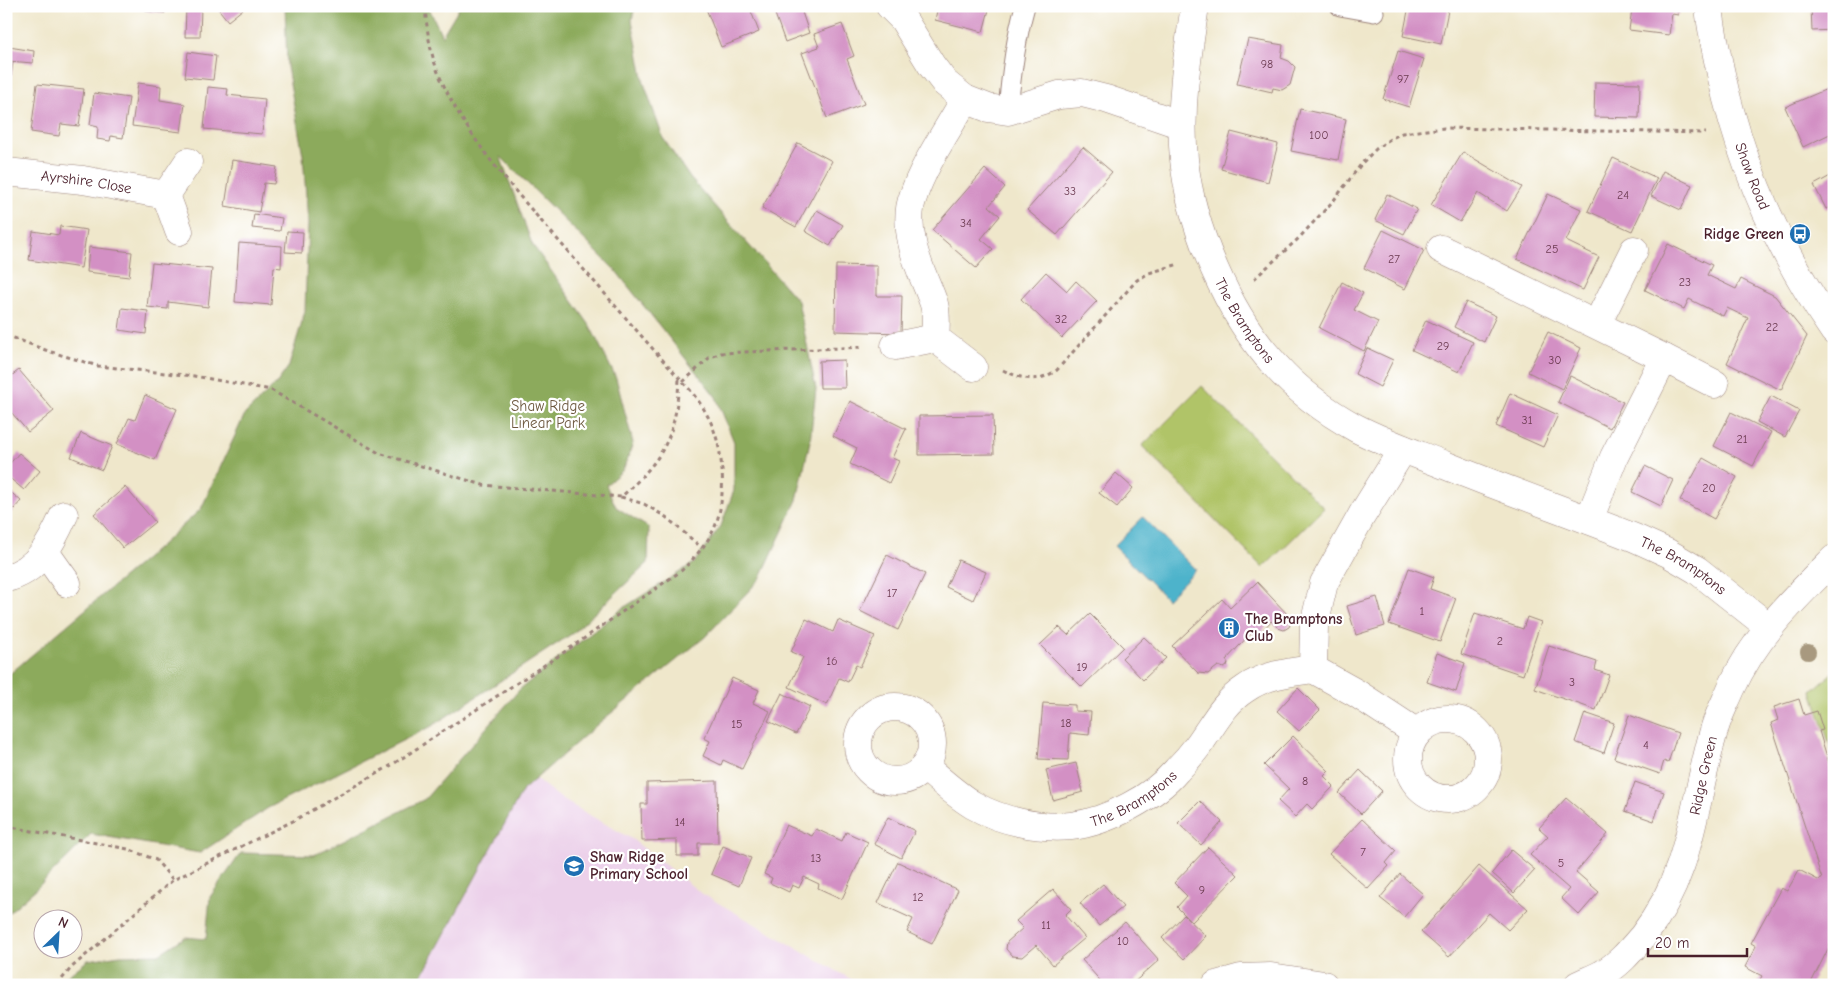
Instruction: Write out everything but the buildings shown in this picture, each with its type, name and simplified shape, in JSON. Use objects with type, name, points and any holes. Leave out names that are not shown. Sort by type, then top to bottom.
[{"type":"street","points":[[890,6],[903,19],[936,72],[945,83],[965,99],[988,108],[1008,111],[1058,95],[1082,93],[1182,124]]},
{"type":"street","name":"The Bramptons","points":[[1195,6],[1187,59],[1182,124],[1184,160],[1190,191],[1196,217],[1209,255],[1228,296],[1252,336],[1275,366],[1301,390],[1356,428],[1403,449],[1635,538],[1668,553],[1696,570],[1769,627]]},
{"type":"street","name":"Shaw Road","points":[[1709,6],[1712,33],[1726,97],[1754,184],[1790,261],[1834,331]]},
{"type":"street","points":[[935,338],[936,316],[934,304],[922,275],[912,242],[910,218],[912,198],[920,179],[965,99]]},
{"type":"street","points":[[179,230],[166,195],[188,162]]},
{"type":"street","name":"Ayrshire Close","points":[[6,172],[83,180],[166,195]]},
{"type":"street","points":[[1441,249],[1597,324],[1715,384]]},
{"type":"street","points":[[1597,324],[1634,250]]},
{"type":"street","points":[[895,346],[935,338],[973,367]]},
{"type":"street","points":[[1589,520],[1614,457],[1664,358]]},
{"type":"street","points":[[1403,449],[1324,583],[1314,625],[1313,669],[1356,693],[1417,734]]},
{"type":"street","points":[[6,578],[13,577],[34,565],[45,552],[64,515]]},
{"type":"street","points":[[45,552],[68,583]]},
{"type":"street","name":"Ridge Green","points":[[1578,985],[1602,974],[1618,963],[1634,948],[1653,923],[1669,897],[1679,874],[1689,840],[1716,726],[1732,687],[1769,627],[1792,600],[1834,559]]},
{"type":"street","name":"The Bramptons","points":[[925,767],[973,805],[1000,817],[1034,825],[1072,826],[1081,824],[1108,816],[1146,796],[1175,772],[1196,748],[1234,696],[1247,687],[1278,674],[1313,669]]},
{"type":"street","points":[[1216,985],[1241,978],[1271,977],[1324,985]]},
{"type":"lane","points":[[1008,111],[1016,41],[1025,6]]},
{"type":"lane","points":[[1340,6],[1374,12]]},
{"type":"path","points":[[57,985],[72,967],[173,880],[293,821],[390,766],[566,651],[666,581],[694,559],[714,528],[721,506],[721,459],[716,437],[707,414],[683,382],[490,160],[461,117],[440,77],[428,41],[425,6]]},
{"type":"path","points":[[1228,296],[1257,278],[1334,200],[1362,163],[1376,149],[1402,133],[1444,128],[1737,134]]},
{"type":"path","points":[[973,367],[1002,370],[1024,379],[1036,380],[1049,376],[1057,370],[1137,280],[1149,274],[1209,255]]},
{"type":"path","points":[[6,335],[48,351],[98,366],[194,376],[271,390],[379,453],[482,485],[621,497],[644,504],[666,517],[702,548]]},
{"type":"path","points":[[683,382],[709,358],[721,353],[895,346]]},
{"type":"path","points":[[621,497],[658,458],[670,436],[678,408],[679,378]]},
{"type":"path","points":[[6,826],[128,849],[156,860],[173,880]]},
{"type":"shaded area","name":"Shaw Ridge Primary School","points":[[536,779],[563,800],[632,839],[701,893],[861,985],[417,985],[523,790]]},
{"type":"green space","name":"Shaw Ridge Linear Park","points":[[285,6],[428,6],[442,36],[460,6],[635,6],[632,20],[644,83],[663,138],[690,178],[798,301],[816,389],[810,441],[797,500],[760,579],[705,637],[599,723],[523,790],[417,985],[56,985],[88,960],[120,955],[159,954],[185,937],[206,939],[210,897],[241,853],[314,855],[425,799],[520,689],[623,608],[694,563],[721,526],[734,490],[734,442],[716,397],[616,271],[500,156],[532,244],[589,324],[616,378],[633,443],[623,470],[606,485],[616,507],[649,528],[648,563],[573,633],[432,726],[268,808],[200,853],[91,834],[37,888],[6,915],[6,677],[201,509],[245,414],[276,384],[289,366],[305,311],[308,223],[303,155],[287,67]]},
{"type":"green space","points":[[1202,386],[1324,508],[1263,568],[1142,446]]},
{"type":"green space","points":[[1834,671],[1834,758],[1812,691]]},
{"type":"water","points":[[1143,517],[1196,570],[1167,599],[1114,546]]},
{"type":"place","name":"Ridge Green","points":[[1800,234]]},
{"type":"place","name":"The Bramptons Club","points":[[1229,628]]},
{"type":"place","name":"Shaw Ridge Primary School","points":[[574,866]]}]
